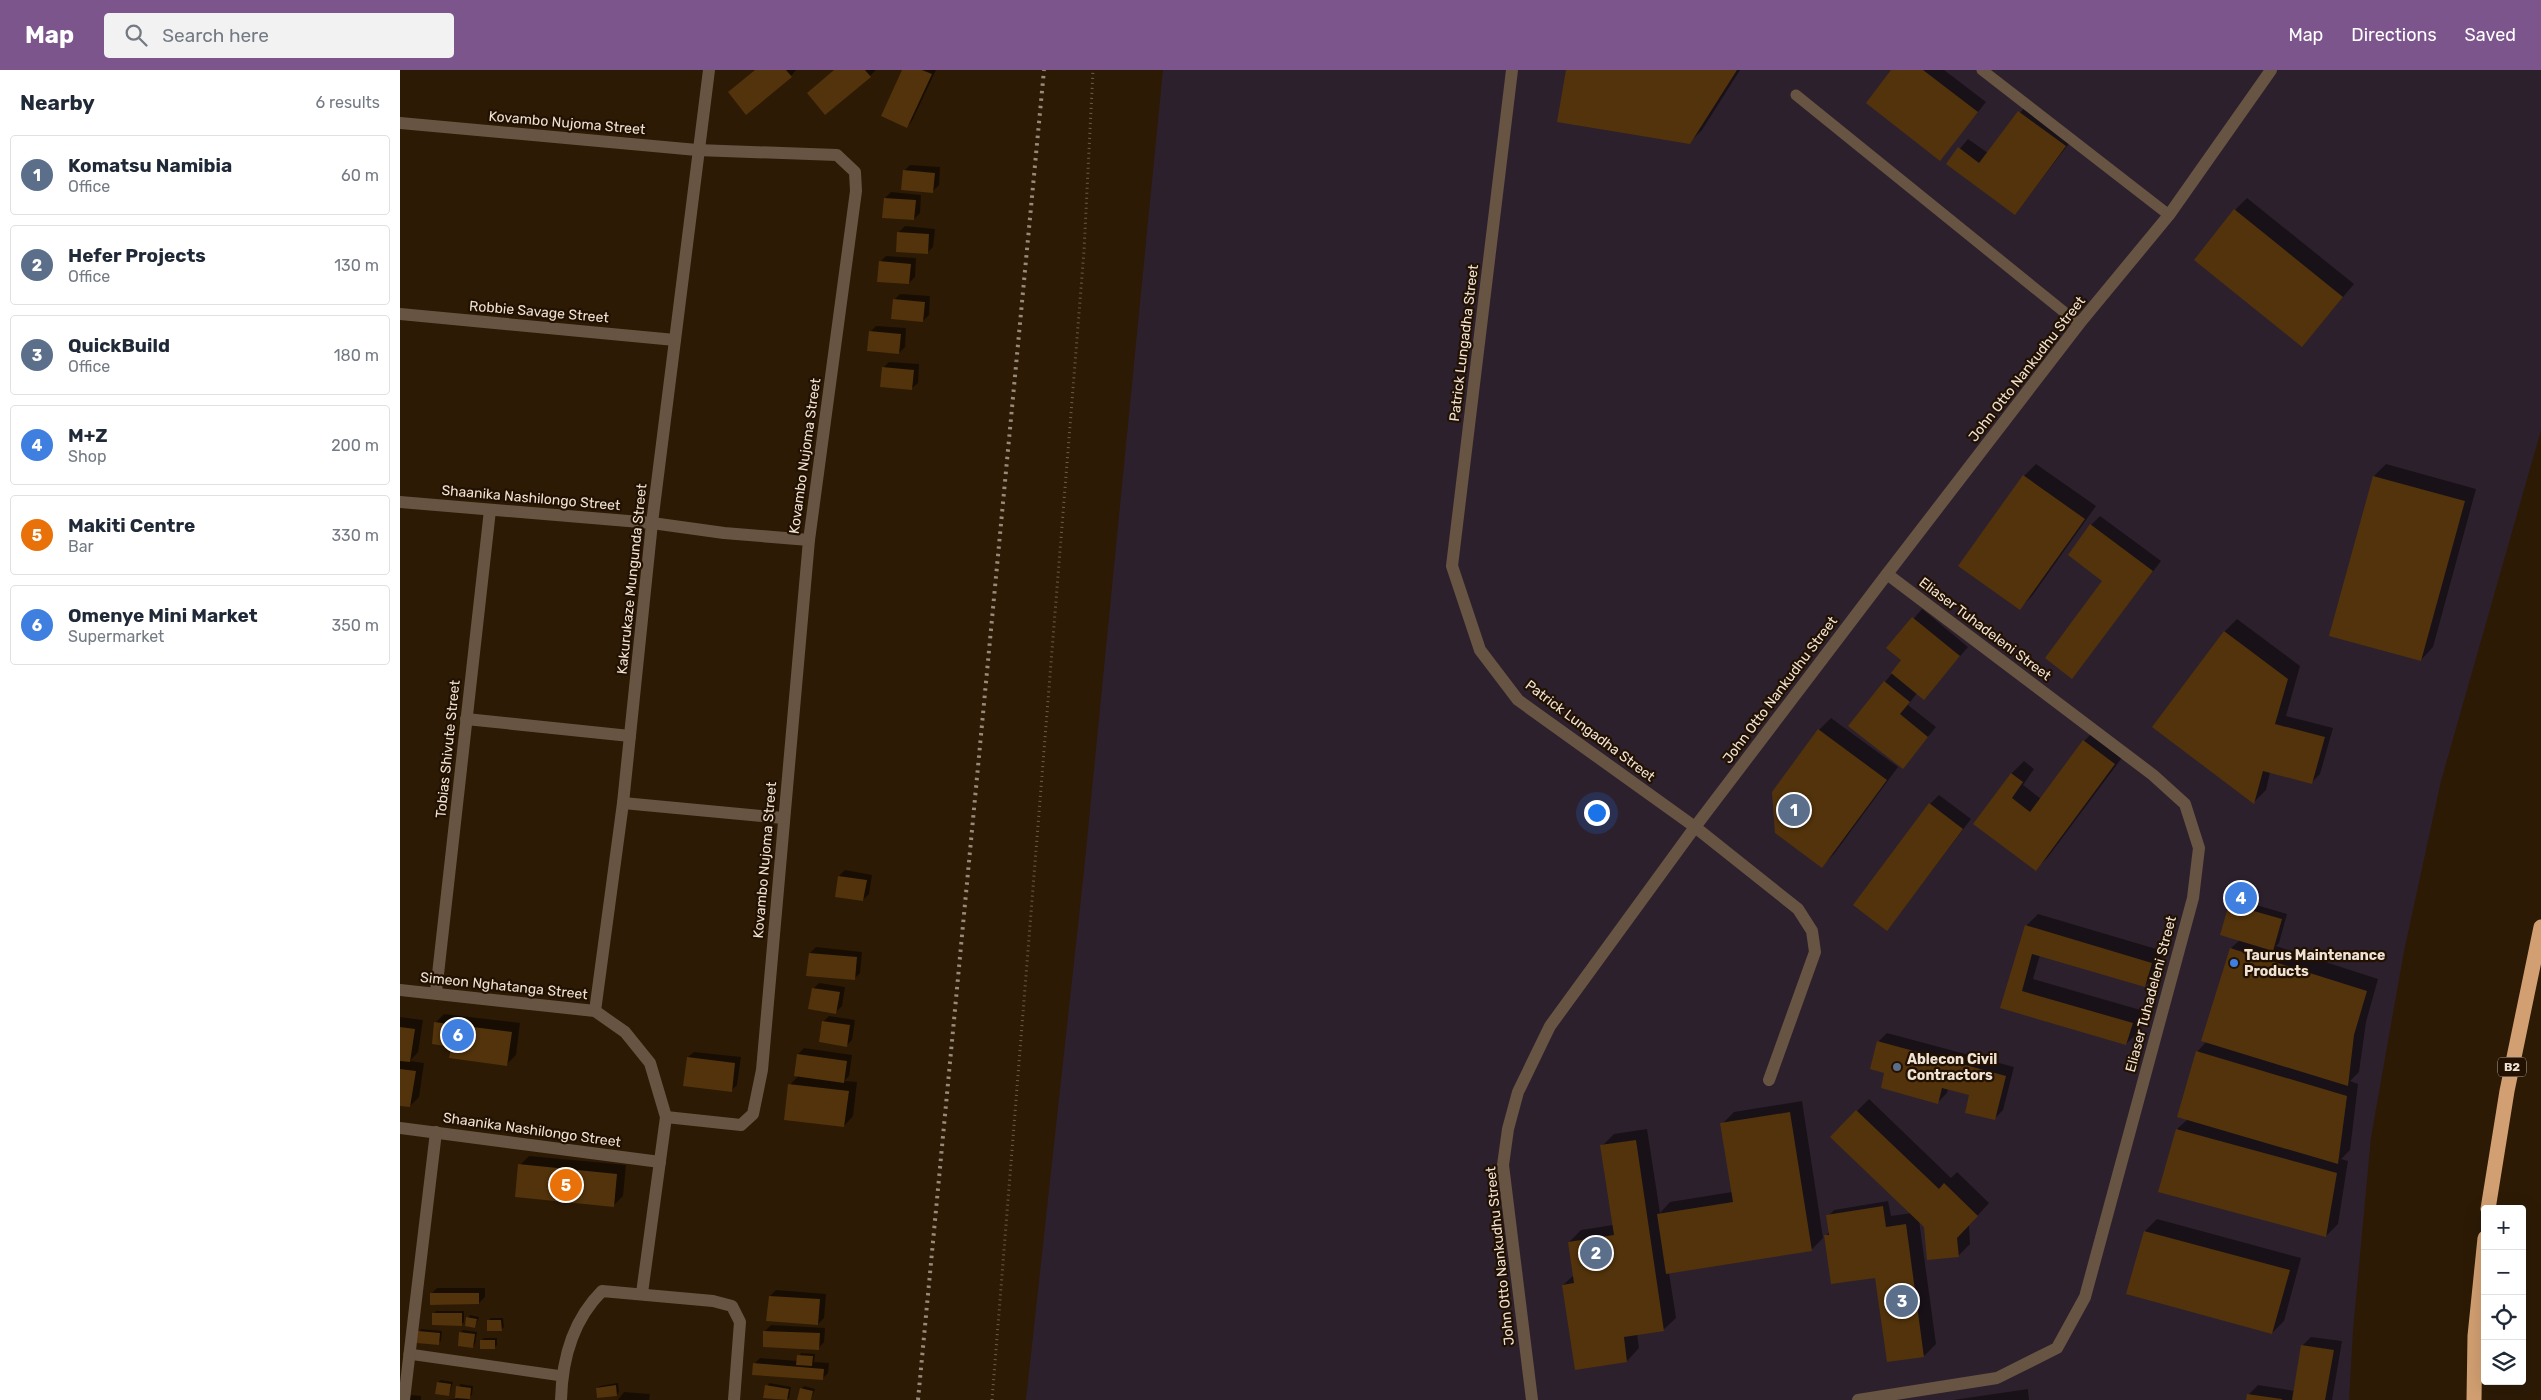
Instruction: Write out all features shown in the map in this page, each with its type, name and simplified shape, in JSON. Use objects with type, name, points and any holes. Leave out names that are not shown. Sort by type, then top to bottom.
[{"type":"highway","name":"B2","points":[[2489,1205],[2507,1091],[2541,927]]},
{"type":"highway","points":[[2474,1400],[2475,1336],[2484,1250]]},
{"type":"street","name":"Kakurukaze Mungunda Street","points":[[595,1011],[623,803],[652,524],[697,150],[709,70]]},
{"type":"street","name":"Patrick Lungadha Street","points":[[1512,70],[1452,566],[1480,650],[1518,700],[1696,827],[1798,909],[1812,931],[1815,952],[1769,1080]]},
{"type":"street","name":"John Otto Nankudhu Street","points":[[1532,1400],[1503,1165],[1508,1129],[1518,1092],[1550,1026],[1696,827],[1887,574],[2079,324],[2169,215],[2271,70]]},
{"type":"street","name":"Kovambo Nujoma Street","points":[[400,123],[697,150],[837,155],[855,172],[856,191],[809,540],[762,1070],[753,1114],[741,1125],[666,1117]]},
{"type":"street","name":"Robbie Savage Street","points":[[400,314],[675,340]]},
{"type":"street","name":"Shaanika Nashilongo Street","points":[[400,502],[809,540]]},
{"type":"street","name":"Tobias Shivute Street","points":[[436,992],[490,510]]},
{"type":"street","name":"Eliaser Tuhadeleni Street","points":[[1858,1400],[1998,1378],[2058,1348],[2085,1297],[2193,898],[2199,848],[2185,804],[2153,776],[1887,574]]},
{"type":"street","points":[[466,719],[630,736]]},
{"type":"street","points":[[623,803],[784,818]]},
{"type":"street","name":"Simeon Nghatanga Street","points":[[400,990],[436,992],[595,1011],[625,1032],[650,1063],[666,1117],[642,1293]]},
{"type":"street","name":"Shaanika Nashilongo Street","points":[[400,1128],[660,1162]]},
{"type":"street","points":[[404,1400],[436,1132]]},
{"type":"street","points":[[561,1400],[562,1376],[574,1332],[592,1301],[602,1291],[642,1293],[713,1301],[732,1306],[740,1322],[734,1400]]},
{"type":"lane","points":[[1982,70],[2169,215]]},
{"type":"lane","points":[[1796,95],[2079,324]]},
{"type":"lane","points":[[409,1354],[562,1376]]},
{"type":"path","points":[[992,1400],[1084,251],[1093,70]]},
{"type":"shaded area","points":[[1163,70],[2541,70],[2541,430],[2441,781],[2404,951],[2371,1137],[2353,1330],[2349,1400],[1026,1400],[1084,871]]},
{"type":"building","points":[[755,70],[786,70],[792,77],[746,115],[728,92]]},
{"type":"building","points":[[834,70],[865,70],[871,77],[825,115],[807,93]]},
{"type":"building","points":[[902,70],[922,70],[932,74],[907,128],[881,116]]},
{"type":"building","points":[[1566,70],[1737,70],[1690,144],[1557,122]]},
{"type":"building","points":[[1891,70],[1923,70],[1978,112],[1940,161],[1866,103]]},
{"type":"building","points":[[2018,111],[2066,146],[2015,215],[1946,164],[1958,147],[1979,163]]},
{"type":"building","points":[[903,170],[935,173],[933,193],[901,190]]},
{"type":"building","points":[[884,198],[916,200],[914,220],[882,218]]},
{"type":"building","points":[[2234,209],[2343,297],[2302,347],[2194,260]]},
{"type":"building","points":[[897,232],[929,234],[928,254],[896,252]]},
{"type":"building","points":[[879,261],[911,264],[909,284],[877,282]]},
{"type":"building","points":[[893,299],[925,302],[923,322],[891,319]]},
{"type":"building","points":[[869,331],[901,334],[899,354],[867,351]]},
{"type":"building","points":[[882,367],[914,370],[912,390],[880,387]]},
{"type":"building","points":[[2023,475],[2085,519],[2020,610],[1958,566]]},
{"type":"building","points":[[2373,476],[2465,501],[2421,661],[2329,636]]},
{"type":"building","points":[[2090,524],[2153,571],[2072,679],[2045,658],[2102,581],[2068,555]]},
{"type":"building","points":[[1912,617],[1960,656],[1924,700],[1891,673],[1901,660],[1886,648]]},
{"type":"building","points":[[2224,631],[2288,679],[2275,724],[2325,737],[2312,784],[2263,771],[2254,804],[2152,727]]},
{"type":"building","points":[[1884,681],[1910,702],[1900,714],[1928,737],[1903,769],[1848,726]]},
{"type":"building","points":[[1818,729],[1887,780],[1822,868],[1775,833],[1772,792]]},
{"type":"building","points":[[2083,740],[2115,764],[2036,871],[1973,824],[2011,773],[2023,782],[2012,798],[2030,812]]},
{"type":"building","points":[[1929,803],[1963,829],[1887,931],[1853,905]]},
{"type":"building","points":[[838,876],[867,880],[863,901],[835,897]]},
{"type":"building","points":[[2229,904],[2282,919],[2273,951],[2220,935]]},
{"type":"building","points":[[2025,925],[2152,963],[2145,987],[2032,954],[2022,991],[2133,1023],[2126,1045],[2000,1008]]},
{"type":"building","points":[[2230,948],[2367,991],[2354,1035],[2348,1086],[2201,1041]]},
{"type":"building","points":[[809,953],[857,957],[855,980],[806,976]]},
{"type":"building","points":[[812,988],[840,992],[836,1014],[808,1009]]},
{"type":"building","points":[[822,1021],[850,1025],[847,1047],[819,1042]]},
{"type":"building","points":[[434,1022],[512,1032],[507,1066],[449,1058],[451,1047],[432,1044]]},
{"type":"building","points":[[400,1027],[415,1029],[410,1062],[400,1061]]},
{"type":"building","points":[[1877,1041],[2006,1076],[1995,1120],[1965,1113],[1969,1095],[1942,1088],[1938,1104],[1881,1088],[1884,1073],[1870,1069]]},
{"type":"building","points":[[2196,1051],[2347,1096],[2338,1164],[2177,1117]]},
{"type":"building","points":[[797,1054],[847,1061],[844,1083],[794,1076]]},
{"type":"building","points":[[687,1057],[735,1063],[732,1092],[683,1086]]},
{"type":"building","points":[[400,1069],[416,1071],[410,1107],[400,1106]]},
{"type":"building","points":[[788,1084],[849,1091],[844,1127],[784,1120]]},
{"type":"building","points":[[1856,1110],[1939,1189],[1944,1183],[1978,1216],[1957,1238],[1959,1257],[1927,1260],[1924,1227],[1830,1137]]},
{"type":"building","points":[[1790,1112],[1812,1251],[1666,1274],[1657,1214],[1733,1202],[1720,1123]]},
{"type":"building","points":[[2176,1129],[2337,1173],[2326,1237],[2158,1192]]},
{"type":"building","points":[[1636,1140],[1664,1331],[1624,1337],[1627,1362],[1575,1370],[1562,1285],[1574,1283],[1568,1242],[1614,1235],[1600,1145]]},
{"type":"building","points":[[518,1164],[617,1174],[614,1207],[515,1197]]},
{"type":"building","points":[[1883,1206],[1886,1227],[1906,1224],[1924,1357],[1887,1362],[1875,1278],[1831,1284],[1824,1235],[1829,1235],[1826,1215]]},
{"type":"building","points":[[2144,1231],[2290,1270],[2272,1334],[2126,1294]]},
{"type":"building","points":[[430,1293],[479,1293],[479,1304],[430,1305]]},
{"type":"building","points":[[769,1296],[820,1299],[818,1325],[766,1321]]},
{"type":"building","points":[[432,1313],[462,1313],[462,1326],[432,1325]]},
{"type":"building","points":[[466,1317],[477,1319],[475,1328],[465,1326]]},
{"type":"building","points":[[487,1320],[501,1320],[502,1331],[487,1331]]},
{"type":"building","points":[[418,1331],[440,1333],[439,1345],[416,1343]]},
{"type":"building","points":[[763,1331],[820,1333],[819,1350],[763,1347]]},
{"type":"building","points":[[459,1332],[475,1334],[473,1348],[458,1346]]},
{"type":"building","points":[[480,1340],[495,1340],[495,1349],[480,1349]]},
{"type":"building","points":[[2301,1345],[2334,1350],[2325,1400],[2292,1400]]},
{"type":"building","points":[[797,1355],[813,1356],[812,1366],[796,1365]]},
{"type":"building","points":[[753,1363],[824,1369],[823,1380],[752,1375]]},
{"type":"building","points":[[437,1382],[451,1384],[449,1396],[435,1394]]},
{"type":"building","points":[[616,1385],[617,1396],[597,1398],[596,1388]]},
{"type":"building","points":[[765,1385],[789,1389],[787,1400],[763,1398]]},
{"type":"building","points":[[456,1386],[471,1388],[470,1399],[455,1398]]},
{"type":"building","points":[[800,1388],[813,1391],[811,1400],[797,1400]]},
{"type":"building","points":[[2247,1394],[2282,1399],[2282,1400],[2246,1400]]},
{"type":"railway","points":[[918,1400],[1044,70]]},
{"type":"place","name":"Komatsu Namibia","points":[[1794,810]]},
{"type":"place","name":"M+Z","points":[[2241,898]]},
{"type":"place","name":"Taurus Maintenance Products","points":[[2234,963]]},
{"type":"place","name":"Omenye Mini Market","points":[[458,1035]]},
{"type":"place","name":"Ablecon Civil Contractors","points":[[1897,1067]]},
{"type":"place","name":"Makiti Centre","points":[[566,1185]]},
{"type":"place","name":"Hefer Projects","points":[[1596,1253]]},
{"type":"place","name":"QuickBuild","points":[[1902,1301]]}]
